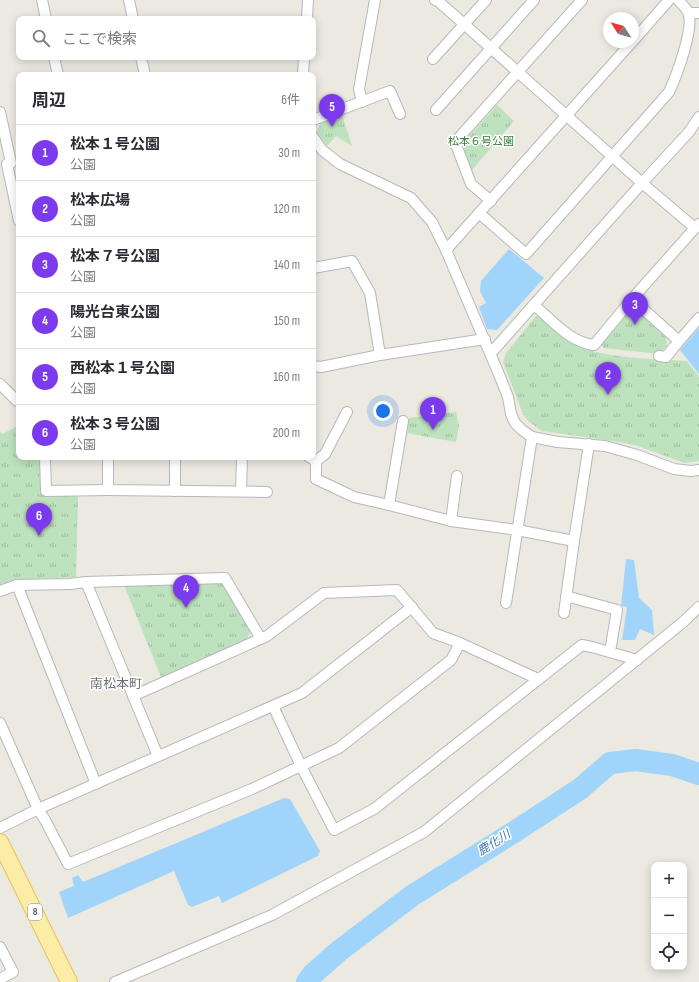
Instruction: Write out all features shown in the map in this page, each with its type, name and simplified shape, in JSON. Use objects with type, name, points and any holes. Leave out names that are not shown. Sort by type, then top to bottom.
[{"type":"main road","name":"8","points":[[0,842],[70,982]]},
{"type":"street","points":[[42,0],[45,16]]},
{"type":"street","points":[[129,0],[132,16]]},
{"type":"street","points":[[307,16],[308,0]]},
{"type":"street","points":[[362,102],[359,89],[375,0]]},
{"type":"street","points":[[435,0],[518,71],[642,183],[697,226],[632,299],[594,345],[585,344],[570,337],[534,305]]},
{"type":"street","points":[[433,59],[486,0]]},
{"type":"street","points":[[436,110],[534,0]]},
{"type":"street","points":[[491,201],[471,184],[455,142],[582,0]]},
{"type":"street","points":[[639,33],[669,0]]},
{"type":"street","points":[[479,213],[526,254],[669,92],[674,82],[689,34],[690,24],[688,13],[678,0]]},
{"type":"street","points":[[688,13],[699,13]]},
{"type":"street","points":[[446,250],[626,48]]},
{"type":"street","points":[[55,60],[57,72]]},
{"type":"street","points":[[142,60],[144,72]]},
{"type":"street","points":[[303,72],[304,60]]},
{"type":"street","points":[[316,119],[390,91],[400,114]]},
{"type":"street","points":[[0,112],[16,204]]},
{"type":"street","points":[[491,353],[689,132],[699,117]]},
{"type":"street","points":[[316,141],[322,150],[340,164],[411,198],[432,222],[446,250],[491,353],[508,397],[511,414],[515,423],[522,430],[532,437],[558,442],[588,444],[623,450],[674,469],[691,472],[699,470]]},
{"type":"street","points":[[316,267],[352,261],[370,293],[380,355]]},
{"type":"street","points":[[632,299],[679,341]]},
{"type":"street","points":[[659,356],[666,357],[699,318]]},
{"type":"street","points":[[316,366],[485,339]]},
{"type":"street","points":[[0,384],[16,400]]},
{"type":"street","points":[[316,457],[325,454],[346,412]]},
{"type":"street","points":[[389,505],[403,421]]},
{"type":"street","points":[[506,603],[532,437]]},
{"type":"street","points":[[564,613],[588,444]]},
{"type":"street","points":[[45,460],[46,491],[108,490],[267,492]]},
{"type":"street","points":[[108,460],[108,490]]},
{"type":"street","points":[[175,460],[175,491]]},
{"type":"street","points":[[241,491],[242,460]]},
{"type":"street","points":[[312,460],[316,479],[354,497],[451,521],[517,530],[574,541]]},
{"type":"street","points":[[451,521],[457,476]]},
{"type":"street","points":[[0,590],[17,585],[225,578],[261,639]]},
{"type":"street","points":[[86,582],[158,756]]},
{"type":"street","points":[[17,585],[96,784]]},
{"type":"street","points":[[133,696],[267,636],[324,594],[397,590],[433,633],[460,643],[538,679]]},
{"type":"street","points":[[566,596],[617,610],[612,646]]},
{"type":"street","points":[[0,828],[38,809],[302,693],[412,607]]},
{"type":"street","points":[[115,982],[272,915],[424,832],[637,660],[699,607]]},
{"type":"street","points":[[0,723],[38,809],[68,864],[252,789],[339,748],[451,660],[460,643]]},
{"type":"street","points":[[273,706],[301,766],[334,830],[374,809],[582,645],[637,660]]},
{"type":"street","points":[[0,947],[13,972],[0,979]]},
{"type":"green space","name":"松本６号公園","points":[[497,105],[514,121],[472,170],[463,148],[464,142]]},
{"type":"green space","points":[[342,115],[352,146],[336,136],[327,146],[317,131],[321,123]]},
{"type":"green space","points":[[638,312],[666,337],[667,346],[659,354],[603,348],[602,343],[628,313]]},
{"type":"green space","points":[[536,316],[541,317],[558,333],[581,347],[610,355],[643,359],[687,361],[699,377],[699,461],[685,463],[635,445],[542,431],[528,421],[523,414],[503,362],[506,353]]},
{"type":"green space","points":[[456,412],[459,426],[456,442],[407,433],[409,418]]},
{"type":"green space","points":[[16,427],[16,460],[40,460],[41,495],[78,496],[76,577],[16,580],[0,585],[0,432],[2,434]]},
{"type":"green space","points":[[219,582],[227,586],[251,630],[247,639],[161,677],[124,585]]},
{"type":"water","points":[[509,249],[544,278],[497,330],[487,329],[479,307],[486,303],[480,291],[481,281]]},
{"type":"water","points":[[699,328],[699,374],[680,350]]},
{"type":"water","points":[[626,559],[634,560],[639,598],[652,610],[654,635],[640,629],[635,640],[622,640],[627,607],[621,606]]},
{"type":"water","points":[[284,798],[290,799],[320,851],[318,856],[222,903],[219,896],[192,907],[188,905],[174,871],[68,918],[59,892],[74,886],[72,878],[78,875],[83,882]]},
{"type":"waterway","name":"鹿化川","points":[[307,982],[313,974],[339,951],[413,895],[580,789],[610,763],[636,760],[672,765],[699,774]]},
{"type":"place","name":"西松本１号公園","points":[[332,127]]},
{"type":"place","name":"松本７号公園","points":[[635,325]]},
{"type":"place","name":"松本広場","points":[[608,395]]},
{"type":"place","name":"松本１号公園","points":[[433,430]]},
{"type":"place","name":"松本３号公園","points":[[39,536]]},
{"type":"place","name":"陽光台東公園","points":[[186,608]]},
{"type":"district","name":"南松本町","points":[[116,684]]}]
